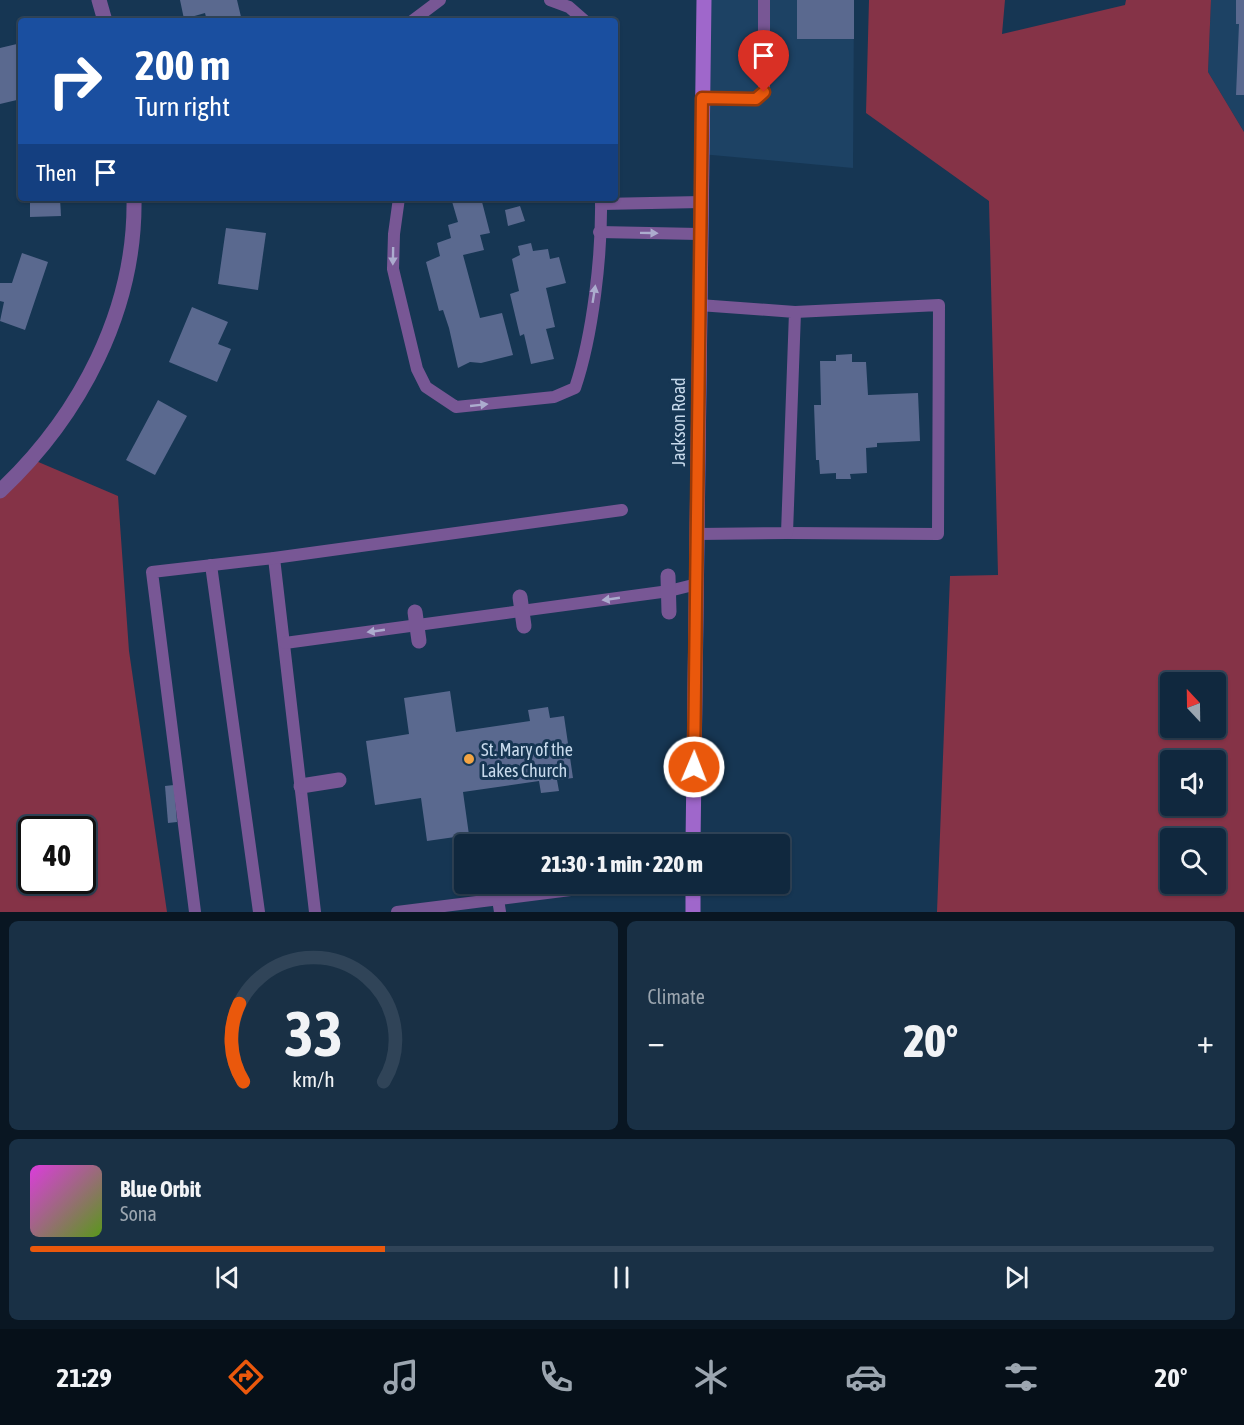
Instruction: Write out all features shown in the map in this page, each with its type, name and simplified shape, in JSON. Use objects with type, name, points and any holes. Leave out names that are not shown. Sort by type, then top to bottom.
[{"type":"street","points":[[99,0],[104,18]]},
{"type":"street","name":"Jackson Road","points":[[693,834],[699,234],[704,0]]},
{"type":"street","points":[[0,491],[56,429],[81,395],[99,359],[127,268],[134,222],[134,201]]},
{"type":"street","points":[[669,584],[669,612]]},
{"type":"street","points":[[301,786],[339,780]]},
{"type":"street","points":[[693,894],[693,912]]},
{"type":"lane","points":[[416,18],[440,0]]},
{"type":"lane","points":[[550,0],[569,7],[582,18]]},
{"type":"lane","points":[[702,98],[756,99],[764,92],[764,0]]},
{"type":"lane","points":[[399,201],[394,234],[393,269],[417,369],[426,387],[456,407],[554,397],[575,388],[582,369],[596,279],[601,201],[701,202]]},
{"type":"lane","points":[[599,232],[699,234]]},
{"type":"lane","points":[[697,534],[938,534],[939,305],[795,312],[699,305]]},
{"type":"lane","points":[[787,533],[795,312]]},
{"type":"lane","points":[[195,912],[152,572],[274,558],[622,510]]},
{"type":"lane","points":[[274,558],[315,912]]},
{"type":"lane","points":[[211,565],[259,912]]},
{"type":"lane","points":[[285,643],[522,611],[669,584],[697,584]]},
{"type":"lane","points":[[397,912],[499,906],[564,894]]},
{"type":"shaded area","points":[[704,0],[854,0],[853,168],[701,154]]},
{"type":"shaded area","points":[[869,0],[1005,0],[1002,34],[1125,5],[1126,0],[1211,0],[1208,72],[1244,132],[1244,912],[937,912],[950,576],[998,575],[989,201],[866,113]]},
{"type":"shaded area","points":[[1211,0],[1244,0],[1244,132],[1208,72]]},
{"type":"shaded area","points":[[29,458],[118,496],[129,651],[167,912],[0,912],[0,491]]},
{"type":"building","points":[[180,0],[237,0],[241,18],[206,18],[205,13],[184,18]]},
{"type":"building","points":[[797,0],[854,0],[854,39],[797,39]]},
{"type":"building","points":[[1236,0],[1244,0],[1244,95],[1236,95],[1239,24],[1236,24]]},
{"type":"building","points":[[18,44],[18,100],[0,104],[0,48]]},
{"type":"building","points":[[30,201],[60,201],[61,216],[30,217]]},
{"type":"building","points":[[452,201],[482,201],[490,233],[480,235],[484,250],[463,255],[480,318],[502,313],[513,355],[481,363],[470,362],[458,368],[449,328],[443,310],[439,311],[426,262],[440,256],[437,243],[451,238],[448,225],[458,222]]},
{"type":"building","points":[[520,206],[525,221],[508,226],[505,210]]},
{"type":"building","points":[[226,228],[266,233],[258,290],[218,284]]},
{"type":"building","points":[[531,243],[533,251],[548,249],[550,259],[559,257],[566,283],[546,288],[555,327],[546,329],[554,359],[531,364],[524,334],[520,336],[510,294],[519,291],[512,259],[520,255],[518,246]]},
{"type":"building","points":[[22,253],[48,262],[25,330],[0,321],[4,302],[0,301],[0,283],[12,283]]},
{"type":"building","points":[[192,307],[228,322],[218,344],[231,349],[217,382],[169,362]]},
{"type":"building","points":[[852,354],[852,362],[866,362],[868,395],[918,393],[920,441],[877,443],[877,447],[866,448],[867,473],[850,474],[851,479],[836,479],[836,473],[820,474],[819,460],[816,460],[814,405],[821,405],[820,361],[836,361],[836,355]]},
{"type":"building","points":[[158,400],[187,416],[155,475],[126,460]]},
{"type":"building","name":"St. Mary of the Lakes Church","points":[[450,691],[456,732],[530,721],[528,710],[548,707],[550,718],[564,716],[573,778],[557,780],[559,791],[541,793],[539,781],[463,792],[469,834],[454,834],[454,837],[427,841],[421,798],[375,805],[366,741],[409,734],[404,698]]},
{"type":"building","points":[[174,785],[177,822],[168,823],[165,786]]},
{"type":"place","name":"St. Mary of the Lakes Church","points":[[469,759]]},
{"type":"route","points":[[694,767],[702,98],[756,99],[764,92]]}]
